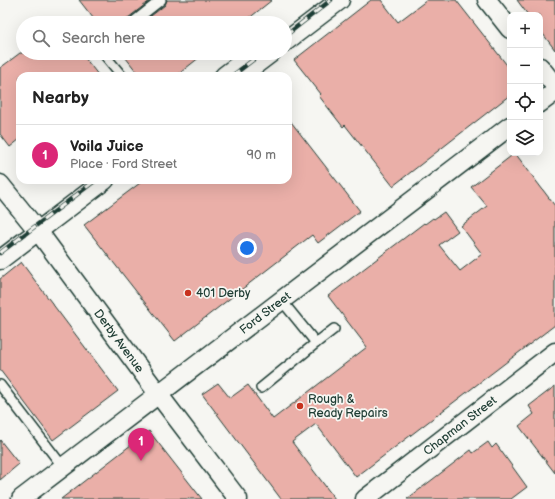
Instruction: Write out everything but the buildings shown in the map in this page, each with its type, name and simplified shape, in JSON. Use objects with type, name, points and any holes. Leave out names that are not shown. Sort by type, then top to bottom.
[{"type":"street","points":[[292,24],[323,0]]},
{"type":"street","points":[[292,37],[340,0]]},
{"type":"street","points":[[487,0],[507,25]]},
{"type":"street","points":[[229,72],[245,60]]},
{"type":"street","points":[[246,72],[262,60]]},
{"type":"street","points":[[543,71],[555,86]]},
{"type":"street","points":[[543,101],[555,92]]},
{"type":"street","name":"Ford Street","points":[[21,499],[507,128]]},
{"type":"street","name":"Derby Avenue","points":[[0,184],[35,226],[159,395],[238,499]]},
{"type":"street","points":[[0,260],[35,226],[82,184]]},
{"type":"street","points":[[0,246],[35,226],[99,184]]},
{"type":"street","name":"Chapman Street","points":[[366,499],[555,352]]},
{"type":"lane","points":[[141,16],[160,0]]},
{"type":"lane","points":[[109,60],[119,72]]},
{"type":"lane","points":[[282,301],[316,343]]},
{"type":"lane","points":[[262,388],[334,329]]},
{"type":"lane","points":[[0,385],[63,467]]},
{"type":"railway","points":[[292,31],[331,0]]},
{"type":"railway","points":[[237,72],[253,60]]},
{"type":"railway","points":[[0,253],[91,184]]},
{"type":"place","name":"401 Derby","points":[[188,293]]},
{"type":"place","name":"Rough & Ready Repairs","points":[[300,406]]},
{"type":"place","name":"Voila Juice","points":[[141,461]]}]
